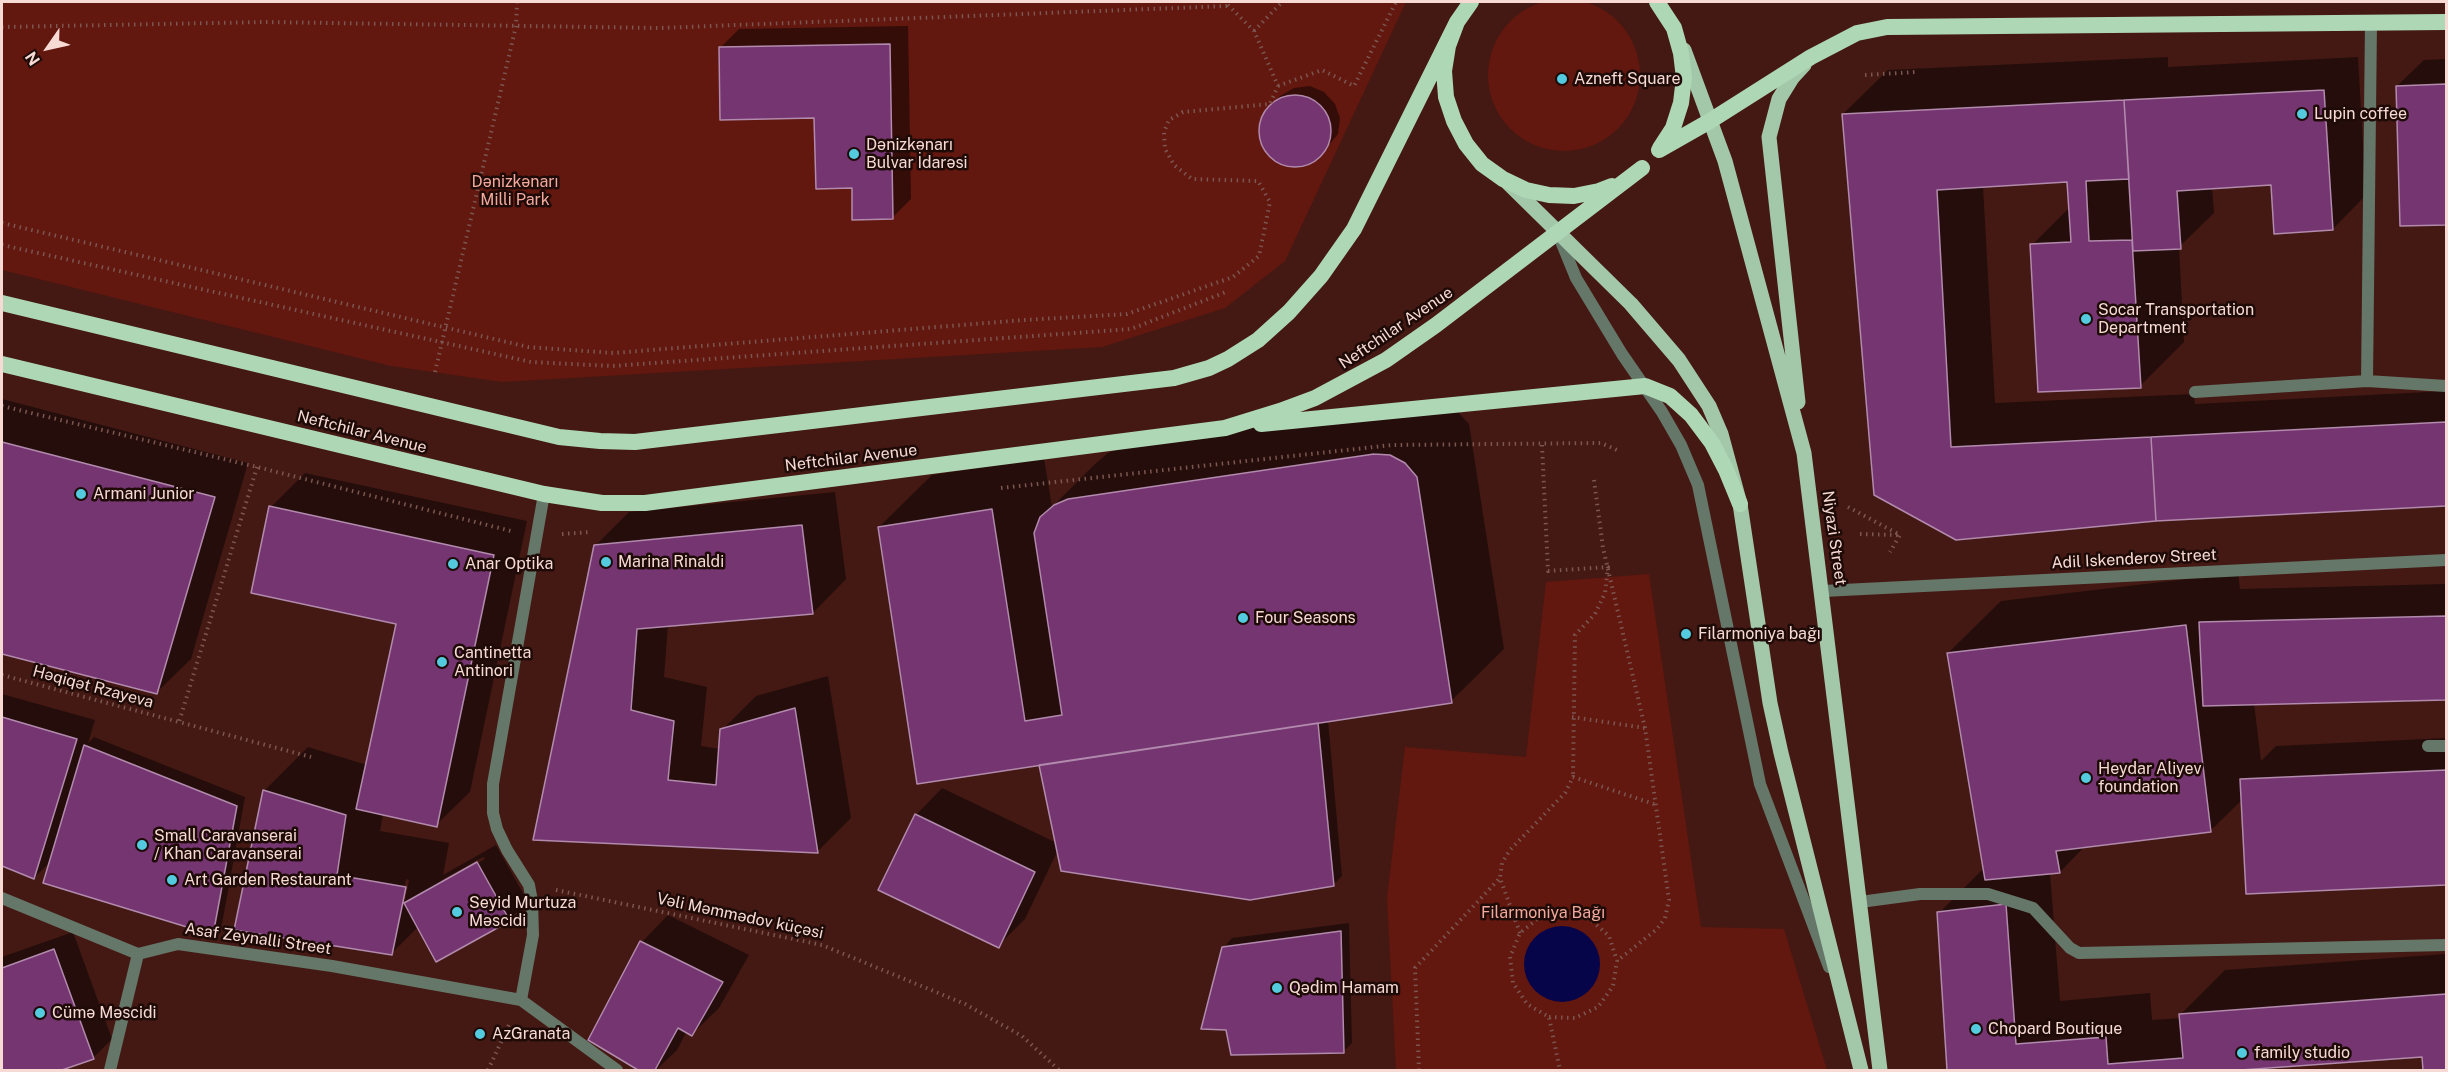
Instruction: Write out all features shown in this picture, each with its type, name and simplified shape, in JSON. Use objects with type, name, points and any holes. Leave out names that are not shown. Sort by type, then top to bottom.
[{"type":"highway","points":[[2,303],[559,437],[600,441],[636,442],[1174,378],[1228,359],[1258,340],[1289,312],[1321,276],[1354,229],[1457,22],[1471,2]]},
{"type":"highway","points":[[1457,22],[1448,46],[1444,71],[1446,97],[1454,121],[1466,144],[1482,164],[1503,179],[1526,190],[1542,194],[1574,196],[1599,192],[1622,182],[1642,168],[1659,150],[1673,128],[1681,103],[1684,78],[1681,53],[1674,28],[1657,2]]},
{"type":"highway","points":[[1659,150],[1710,121],[1811,57],[1857,33],[1887,27],[2446,22]]},
{"type":"highway","name":"Neftchilar Avenue","points":[[2,364],[543,494],[602,503],[645,503],[1225,428],[1315,398],[1351,380],[1436,325],[1642,168]]},
{"type":"highway","points":[[1225,428],[1645,386],[1670,396],[1691,415],[1712,443],[1740,504]]},
{"type":"main road","name":"Niyazi Street","points":[[1674,28],[1725,161],[1804,453],[1880,1071]]},
{"type":"main road","points":[[1804,453],[1769,137],[1779,99],[1792,78],[1811,57]]},
{"type":"main road","points":[[1503,179],[1631,304],[1679,360],[1709,406],[1731,464],[1740,504],[1770,702],[1791,797],[1861,1071]]},
{"type":"street","points":[[2367,381],[2371,23]]},
{"type":"street","points":[[1558,233],[1576,278],[1681,445],[1698,485],[1760,784],[1846,1013]]},
{"type":"street","points":[[2195,392],[2367,381],[2446,386]]},
{"type":"street","points":[[520,1000],[533,935],[532,902],[529,885],[497,829],[493,813],[494,784],[543,494]]},
{"type":"street","name":"Adil Iskenderov Street","points":[[1822,591],[2446,560]]},
{"type":"street","points":[[2428,746],[2446,746]]},
{"type":"street","points":[[1860,902],[1920,894],[1988,894],[2033,908],[2070,948],[2079,953],[2446,945]]},
{"type":"street","points":[[2,898],[138,954],[110,1071]]},
{"type":"street","name":"Asaf Zeynalli Street","points":[[138,954],[178,944],[332,966],[520,1000],[617,1071]]},
{"type":"path","points":[[435,372],[516,26],[518,2]]},
{"type":"path","points":[[1254,31],[1281,2]]},
{"type":"path","points":[[2,224],[528,347],[614,353],[1126,314],[1233,277],[1259,256],[1270,202],[1258,181],[1192,179],[1174,165],[1165,149],[1164,132],[1169,120],[1183,112],[1270,104],[1278,86],[1322,70],[1354,86],[1396,2]]},
{"type":"path","points":[[2,27],[265,22],[659,28],[1227,4],[1254,31],[1278,86]]},
{"type":"path","points":[[1865,75],[1916,72]]},
{"type":"path","points":[[2,245],[531,362],[624,365],[1131,328],[1226,292]]},
{"type":"path","points":[[1542,445],[1548,571],[1608,567]]},
{"type":"path","points":[[179,722],[257,467]]},
{"type":"path","points":[[1594,480],[1608,567],[1645,728],[1669,900],[1665,918],[1657,929],[1617,961]]},
{"type":"path","points":[[1848,507],[1900,535]]},
{"type":"path","points":[[1860,534],[1900,535]]},
{"type":"path","points":[[1890,552],[1900,535]]},
{"type":"path","points":[[1520,933],[1500,878],[1502,864],[1510,850],[1565,793],[1573,777],[1572,717],[1575,635],[1595,614],[1605,593],[1608,567]]},
{"type":"path","name":"Həqiqət Rzayeva","points":[[2,675],[311,756]]},
{"type":"path","points":[[1572,717],[1645,728]]},
{"type":"path","points":[[1573,777],[1657,806]]},
{"type":"path","points":[[1419,1071],[1415,968],[1500,878]]},
{"type":"path","name":"Vəli Məmmədov küçəsi","points":[[529,885],[822,945],[965,1004],[1022,1036],[1059,1071]]},
{"type":"path","points":[[1565,911],[1590,919],[1609,936],[1617,961],[1613,986],[1598,1007],[1575,1018],[1549,1017],[1527,1004],[1513,983],[1510,957],[1520,933],[1540,917],[1565,911]]},
{"type":"path","points":[[488,1071],[520,1000]]},
{"type":"path","points":[[1549,1017],[1560,1071]]},
{"type":"green space","points":[[1564,-1],[1593,4],[1618,21],[1635,46],[1640,75],[1635,104],[1618,129],[1593,146],[1564,151],[1535,146],[1510,129],[1493,104],[1488,75],[1493,46],[1510,21],[1535,4]]},
{"type":"green space","name":"Dənizkənarı Milli Park","points":[[2,2],[1406,2],[1285,261],[1225,308],[1102,347],[502,382],[391,366],[2,270]]},
{"type":"green space","name":"Filarmoniya Bağı","points":[[1649,574],[1701,927],[1784,929],[1827,1070],[1396,1070],[1387,898],[1405,747],[1526,757],[1546,582]]},
{"type":"shaded area","points":[[1562,926],[1576,929],[1589,937],[1597,950],[1600,964],[1597,978],[1589,991],[1576,999],[1562,1002],[1548,999],[1535,991],[1527,978],[1524,964],[1527,950],[1535,937],[1548,929]]},
{"type":"building","name":"Dənizkənarı Bulvar İdarəsi","points":[[890,44],[893,219],[852,220],[852,188],[816,189],[814,118],[720,120],[719,47]]},
{"type":"building","points":[[2446,84],[2446,225],[2400,226],[2396,86]]},
{"type":"building","points":[[2324,90],[2333,230],[2274,234],[2271,185],[2177,191],[2181,249],[2133,251],[2124,100]]},
{"type":"building","points":[[1288,95],[1302,95],[1321,105],[1331,124],[1331,138],[1321,157],[1302,167],[1288,167],[1269,157],[1259,138],[1259,124],[1269,105]]},
{"type":"building","name":"Socar Transportation Department","points":[[2124,100],[2129,179],[2086,181],[2089,241],[2132,240],[2141,388],[2038,392],[2030,244],[2071,242],[2067,182],[1937,190],[1951,447],[2151,437],[2156,521],[1956,540],[1874,495],[1842,114]]},
{"type":"building","points":[[2446,422],[2446,506],[2156,521],[2151,437]]},
{"type":"building","points":[[2,442],[215,497],[157,694],[2,654]]},
{"type":"building","name":"Four Seasons","points":[[1374,454],[1390,455],[1405,463],[1417,477],[1452,703],[917,784],[878,527],[992,509],[1025,721],[1062,715],[1034,533],[1040,517],[1054,505],[1068,499]]},
{"type":"building","points":[[269,506],[494,555],[437,827],[356,809],[396,624],[251,593]]},
{"type":"building","points":[[802,525],[813,614],[637,629],[631,710],[674,721],[668,780],[716,785],[720,729],[795,708],[818,853],[533,840],[594,545]]},
{"type":"building","points":[[2446,616],[2446,700],[2203,706],[2199,622]]},
{"type":"building","name":"Heydar Aliyev foundation","points":[[2186,625],[2211,832],[2056,851],[2060,873],[1985,880],[1947,653]]},
{"type":"building","points":[[2,717],[77,739],[34,879],[2,866]]},
{"type":"building","points":[[1318,723],[1334,886],[1250,900],[1061,871],[1039,765]]},
{"type":"building","name":"Small Caravanserai / Khan Caravanserai","points":[[84,745],[237,806],[213,935],[43,883]]},
{"type":"building","points":[[2446,770],[2446,885],[2246,894],[2240,779]]},
{"type":"building","points":[[263,790],[346,815],[337,875],[406,887],[392,955],[234,930]]},
{"type":"building","points":[[915,814],[1035,872],[999,948],[878,890]]},
{"type":"building","name":"Seyid Murtuza Məscidi","points":[[477,862],[510,921],[436,962],[404,903]]},
{"type":"building","points":[[2006,904],[2016,1044],[2106,1037],[2108,1064],[2183,1058],[2179,1014],[2446,994],[2446,1070],[2423,1070],[2422,1057],[2241,1070],[1947,1070],[1937,912]]},
{"type":"building","name":"Qədim Hamam","points":[[1341,931],[1344,1053],[1231,1055],[1226,1030],[1201,1029],[1222,947]]},
{"type":"building","points":[[640,941],[723,982],[692,1036],[678,1028],[655,1070],[638,1070],[588,1040]]},
{"type":"building","name":"Cümə Məscidi","points":[[54,949],[94,1059],[62,1070],[2,1070],[2,968]]},
{"type":"place","name":"Azneft Square","points":[[1562,79]]},
{"type":"place","name":"Lupin coffee","points":[[2302,114]]},
{"type":"place","name":"Dənizkənarı Bulvar İdarəsi","points":[[854,154]]},
{"type":"place","name":"Socar Transportation Department","points":[[2086,319]]},
{"type":"place","name":"Armani Junior","points":[[81,494]]},
{"type":"place","name":"Marina Rinaldi","points":[[606,562]]},
{"type":"place","name":"Anar Optika","points":[[453,564]]},
{"type":"place","name":"Four Seasons","points":[[1243,618]]},
{"type":"place","name":"Filarmoniya bağı","points":[[1686,634]]},
{"type":"place","name":"Cantinetta Antinori","points":[[442,662]]},
{"type":"place","name":"Heydar Aliyev foundation","points":[[2086,778]]},
{"type":"place","name":"Small Caravanserai / Khan Caravanserai","points":[[142,845]]},
{"type":"place","name":"Art Garden Restaurant","points":[[172,880]]},
{"type":"place","name":"Seyid Murtuza Məscidi","points":[[457,912]]},
{"type":"place","name":"Qədim Hamam","points":[[1277,988]]},
{"type":"place","name":"Cümə Məscidi","points":[[40,1013]]},
{"type":"place","name":"Chopard Boutique","points":[[1976,1029]]},
{"type":"place","name":"AzGranata","points":[[480,1034]]},
{"type":"place","name":"family studio","points":[[2242,1053]]}]
